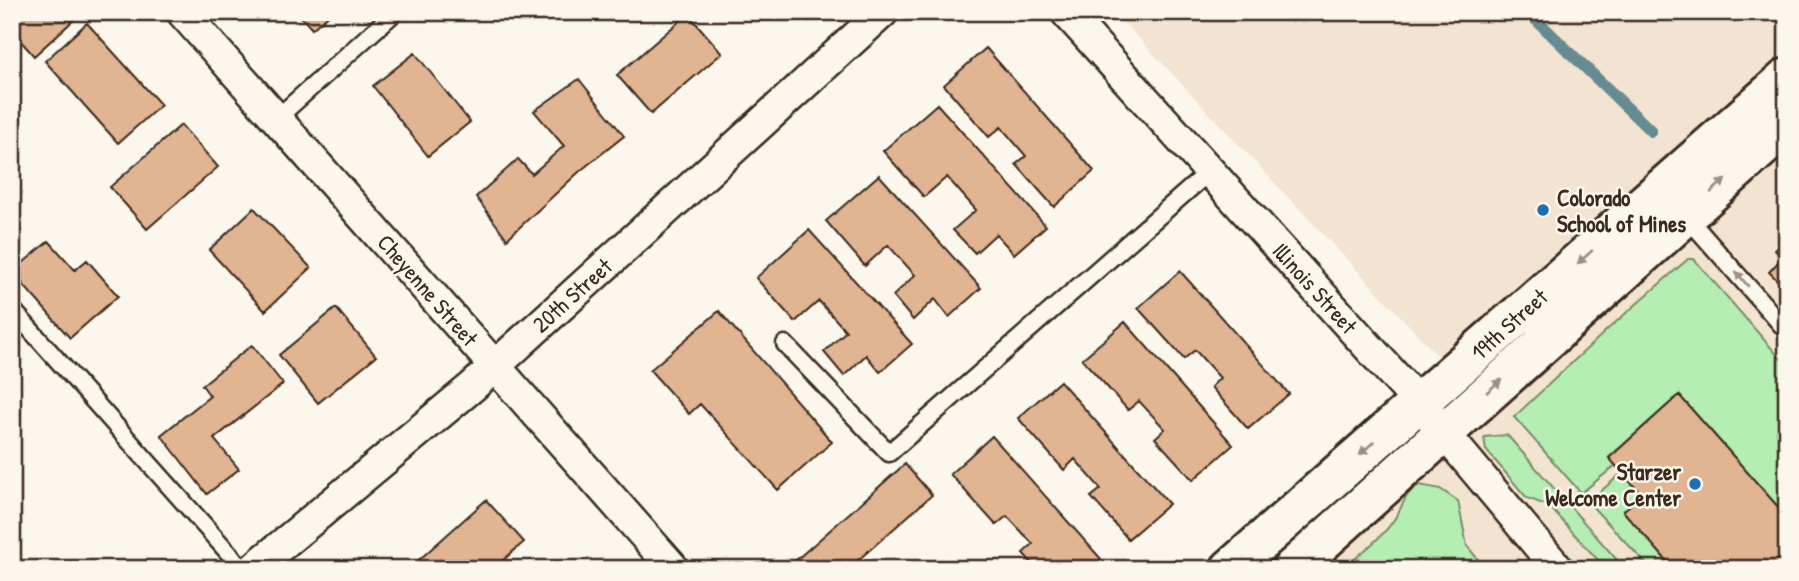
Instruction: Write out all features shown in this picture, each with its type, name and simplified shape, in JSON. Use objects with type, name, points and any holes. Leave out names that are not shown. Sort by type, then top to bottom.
[{"type":"main road","name":"19th Street","points":[[1292,569],[1431,418],[1787,78]]},
{"type":"main road","name":"19th Street","points":[[1235,567],[1431,418],[1685,215],[1787,125]]},
{"type":"street","name":"Cheyenne Street","points":[[182,12],[674,569]]},
{"type":"street","name":"20th Street","points":[[253,569],[472,387],[883,12]]},
{"type":"street","name":"Illinois Street","points":[[1066,12],[1431,418],[1558,569]]},
{"type":"lane","points":[[276,119],[395,12]]},
{"type":"lane","points":[[785,344],[889,453],[1210,170]]},
{"type":"lane","points":[[1685,215],[1787,331]]},
{"type":"lane","points":[[12,309],[243,569]]},
{"type":"shaded area","name":"Colorado School of Mines","points":[[1114,12],[1787,12],[1787,569],[1323,569],[1335,558],[1335,547],[1486,407]]},
{"type":"green space","points":[[1688,259],[1694,259],[1787,366],[1787,517],[1679,395],[1609,457],[1616,465],[1581,493],[1514,417]]},
{"type":"green space","points":[[1507,435],[1625,569],[1606,569],[1549,506],[1527,498],[1486,450],[1484,437]]},
{"type":"green space","points":[[1622,473],[1642,495],[1623,511],[1674,569],[1651,569],[1588,502]]},
{"type":"green space","points":[[1419,485],[1440,489],[1458,501],[1467,546],[1486,569],[1352,569],[1348,565],[1383,533],[1406,497]]},
{"type":"building","points":[[12,12],[75,12],[78,16],[34,56],[12,31]]},
{"type":"building","points":[[297,12],[332,12],[312,29]]},
{"type":"building","points":[[688,14],[722,53],[651,114],[617,75]]},
{"type":"building","points":[[87,23],[161,105],[118,143],[45,61]]},
{"type":"building","points":[[986,48],[1094,171],[1054,207],[1016,164],[1026,156],[1001,127],[989,137],[944,85]]},
{"type":"building","points":[[415,53],[470,122],[428,156],[373,86]]},
{"type":"building","points":[[579,79],[624,136],[580,171],[507,239],[476,197],[518,159],[532,174],[564,146],[534,111]]},
{"type":"building","points":[[937,104],[1046,226],[1014,254],[996,234],[975,253],[953,230],[976,210],[947,177],[924,197],[883,151]]},
{"type":"building","points":[[181,125],[218,167],[147,229],[110,187]]},
{"type":"building","points":[[879,175],[981,288],[949,317],[935,299],[913,320],[893,296],[915,275],[888,245],[865,266],[826,221]]},
{"type":"building","points":[[254,208],[311,268],[265,311],[209,250]]},
{"type":"building","points":[[809,230],[912,344],[880,372],[866,355],[844,376],[824,352],[846,331],[819,301],[795,322],[756,278]]},
{"type":"building","points":[[1787,240],[1787,290],[1769,272],[1782,258],[1775,250]]},
{"type":"building","points":[[49,241],[75,270],[87,260],[118,296],[70,338],[12,272]]},
{"type":"building","points":[[1180,271],[1289,394],[1248,429],[1211,387],[1220,378],[1195,350],[1184,359],[1138,308]]},
{"type":"building","points":[[336,308],[376,356],[318,403],[279,355]]},
{"type":"building","points":[[719,311],[832,442],[778,490],[700,404],[689,414],[650,370]]},
{"type":"building","points":[[1125,322],[1233,445],[1193,480],[1155,438],[1165,429],[1139,401],[1128,410],[1082,359]]},
{"type":"building","points":[[252,345],[283,384],[214,439],[239,469],[207,494],[161,435],[210,396],[202,385]]},
{"type":"building","points":[[1060,381],[1169,504],[1128,539],[1091,497],[1101,489],[1075,459],[1064,470],[1018,418]]},
{"type":"building","name":"Starzer Welcome Center","points":[[1679,395],[1787,517],[1787,569],[1674,569],[1623,511],[1642,495],[1609,458]]},
{"type":"building","points":[[992,436],[1101,559],[1090,569],[1037,569],[1023,553],[1033,544],[1007,516],[996,525],[950,474]]},
{"type":"building","points":[[905,464],[932,495],[848,569],[786,569]]},
{"type":"building","points":[[486,500],[524,542],[493,569],[415,569],[412,566]]},
{"type":"waterway","points":[[1528,12],[1651,131]]},
{"type":"place","name":"Colorado School of Mines","points":[[1543,210]]},
{"type":"place","name":"Starzer Welcome Center","points":[[1695,484]]}]
